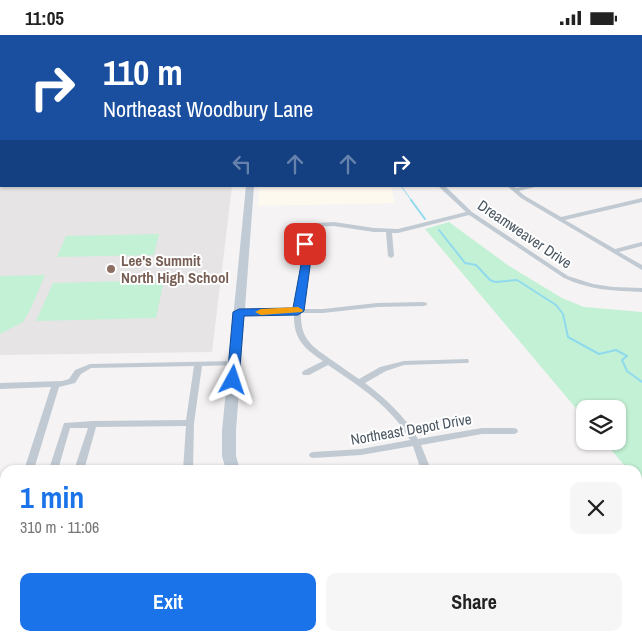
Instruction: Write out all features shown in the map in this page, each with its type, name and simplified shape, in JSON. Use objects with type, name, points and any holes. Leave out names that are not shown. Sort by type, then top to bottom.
[{"type":"street","points":[[232,465],[229,456],[229,431],[250,187]]},
{"type":"street","name":"Dreamweaver Drive","points":[[442,187],[470,213],[574,281],[596,287],[642,290]]},
{"type":"street","points":[[512,188],[523,197],[642,268]]},
{"type":"street","points":[[561,219],[642,201]]},
{"type":"street","points":[[424,465],[409,429],[391,408],[309,348],[300,336],[298,311],[306,259],[300,225],[334,224],[389,231],[414,229],[470,213]]},
{"type":"street","points":[[389,231],[390,256]]},
{"type":"street","points":[[614,251],[642,245]]},
{"type":"street","points":[[239,312],[298,311],[377,305],[424,304]]},
{"type":"street","points":[[358,383],[383,369],[400,364],[465,361]]},
{"type":"street","points":[[306,373],[328,362]]},
{"type":"street","points":[[0,386],[56,384],[72,381],[78,373],[90,366],[234,363]]},
{"type":"street","points":[[188,465],[190,423],[198,364]]},
{"type":"street","points":[[30,465],[56,384]]},
{"type":"street","points":[[57,465],[67,425],[190,423]]},
{"type":"street","points":[[81,465],[93,424]]},
{"type":"street","name":"Northeast Depot Drive","points":[[313,455],[361,452],[472,432],[514,431]]},
{"type":"shaded area","name":"Lee's Summit North High School","points":[[0,187],[232,187],[212,352],[0,355]]},
{"type":"shaded area","points":[[259,187],[391,187],[395,203],[258,206]]},
{"type":"green space","points":[[449,222],[509,266],[562,298],[584,307],[642,312],[642,465],[624,465],[611,450],[626,450],[626,400],[576,400],[576,408],[425,229]]},
{"type":"green space","points":[[159,234],[154,255],[57,257],[66,236]]},
{"type":"green space","points":[[45,275],[23,322],[0,334],[0,276]]},
{"type":"green space","points":[[164,280],[156,318],[36,321],[53,283]]},
{"type":"waterway","points":[[402,187],[412,201]]},
{"type":"waterway","points":[[411,200],[425,219]]},
{"type":"waterway","points":[[439,230],[465,263],[476,265],[490,280],[495,282],[517,280],[556,305],[563,314],[568,337],[599,354],[616,350],[627,356],[622,360],[627,371],[642,382]]},
{"type":"slow traffic","points":[[261,312],[298,310]]},
{"type":"place","name":"Lee's Summit North High School","points":[[111,269]]},
{"type":"route","points":[[233,380],[239,312],[298,311],[306,267],[305,244]]}]
